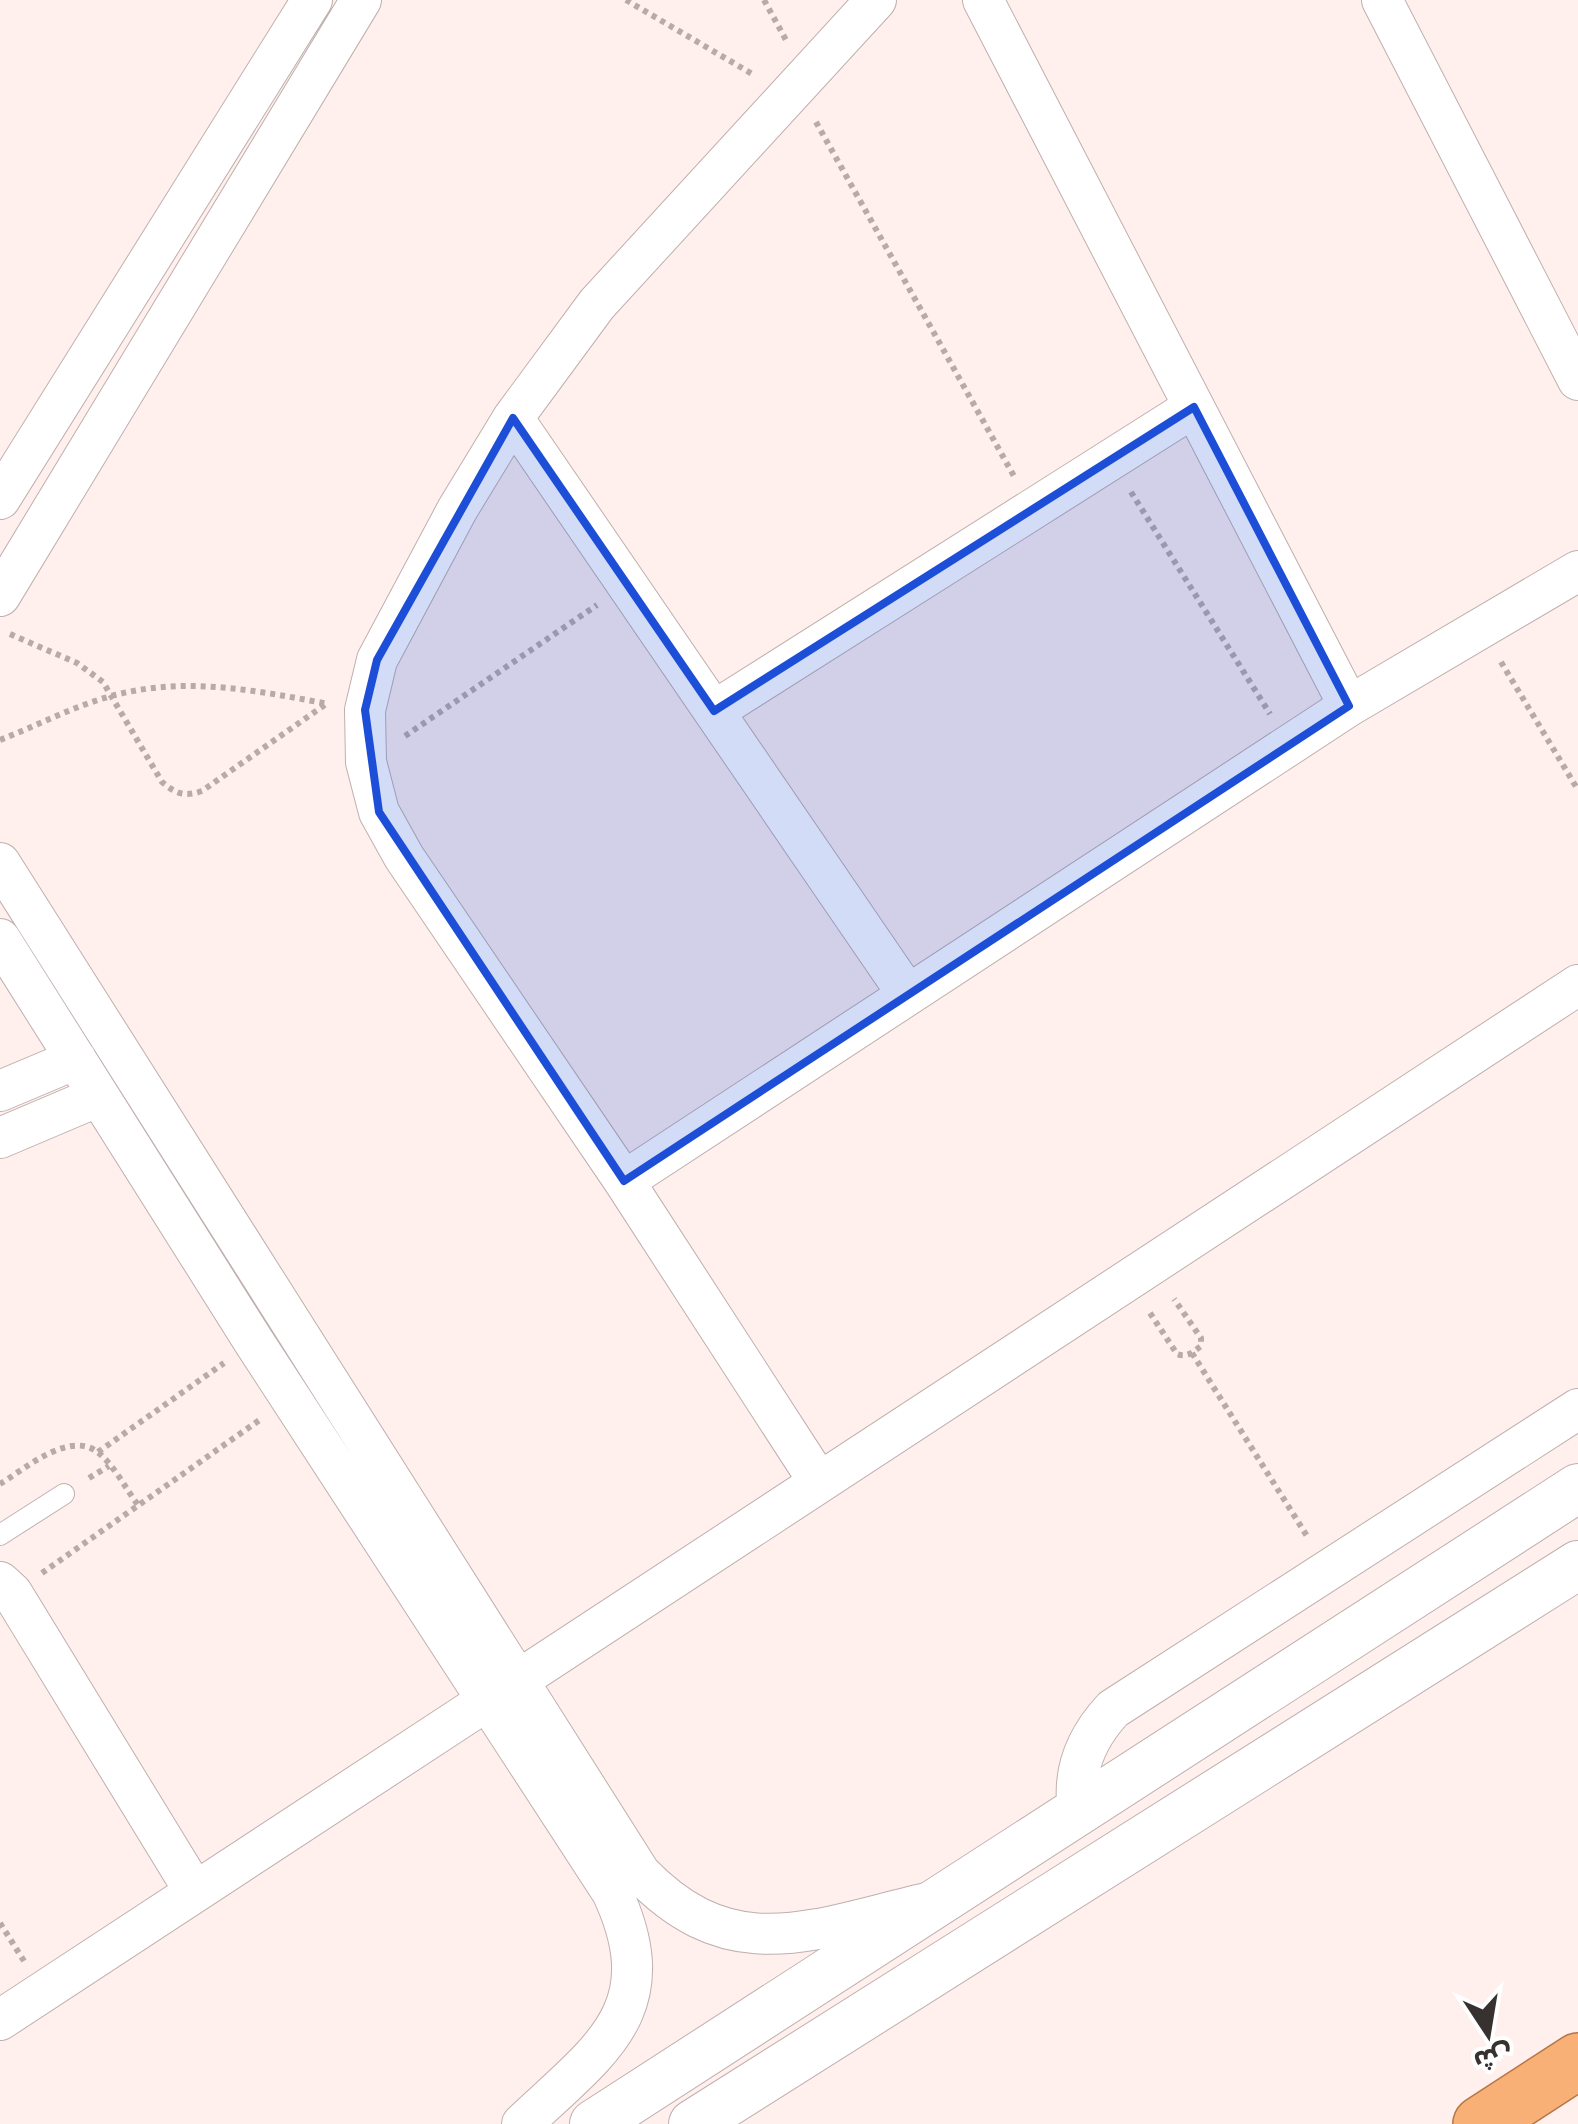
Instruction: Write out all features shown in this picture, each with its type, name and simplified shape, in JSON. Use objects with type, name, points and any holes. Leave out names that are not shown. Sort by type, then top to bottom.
[{"type":"highway","points":[[1482,2124],[1578,2060]]},
{"type":"street","points":[[0,499],[312,0]]},
{"type":"street","points":[[0,596],[361,0]]},
{"type":"street","points":[[818,1482],[624,1182],[404,857],[379,812],[346,707],[377,660],[456,510],[514,418],[597,304],[876,0]]},
{"type":"street","points":[[983,0],[1350,706]]},
{"type":"street","points":[[1382,0],[1578,380]]},
{"type":"street","points":[[714,711],[1194,407]]},
{"type":"street","points":[[514,418],[908,995]]},
{"type":"street","points":[[624,1182],[1350,706],[1578,571]]},
{"type":"street","points":[[0,863],[502,1690],[628,1926],[634,1962],[628,2000],[613,2034],[589,2062],[522,2124]]},
{"type":"street","points":[[0,939],[290,1398],[502,1690],[640,1873],[665,1899],[696,1919],[730,1932],[767,1936],[816,1929],[940,1900]]},
{"type":"street","points":[[0,2020],[1578,985]]},
{"type":"street","points":[[0,1091],[76,1059]]},
{"type":"street","points":[[0,1138],[99,1096]]},
{"type":"street","points":[[1078,1810],[1078,1768],[1096,1728],[1113,1709],[1578,1409]]},
{"type":"street","points":[[594,2124],[1578,1488]]},
{"type":"street","points":[[693,2124],[1578,1565]]},
{"type":"street","points":[[6,1588],[194,1892]]},
{"type":"lane","points":[[0,1535],[64,1494]]},
{"type":"path","points":[[626,0],[793,91],[1033,509]]},
{"type":"path","points":[[1110,460],[1290,745]]},
{"type":"path","points":[[366,762],[627,585]]},
{"type":"path","points":[[0,629],[91,672],[112,696],[162,782],[174,792],[188,795],[202,791],[346,707]]},
{"type":"path","points":[[1480,629],[1578,790]]},
{"type":"path","points":[[0,740],[112,696],[172,685],[237,687],[346,707]]},
{"type":"path","points":[[1139,1272],[1201,1338],[1201,1346],[1192,1353],[1177,1354],[1139,1272]]},
{"type":"path","points":[[98,1452],[254,1342]]},
{"type":"path","points":[[1192,1353],[1329,1571]]},
{"type":"path","points":[[6,1588],[290,1398]]},
{"type":"highlighted area","points":[[1194,407],[1349,706],[624,1181],[379,812],[365,710],[377,660],[513,418],[714,711]]}]
